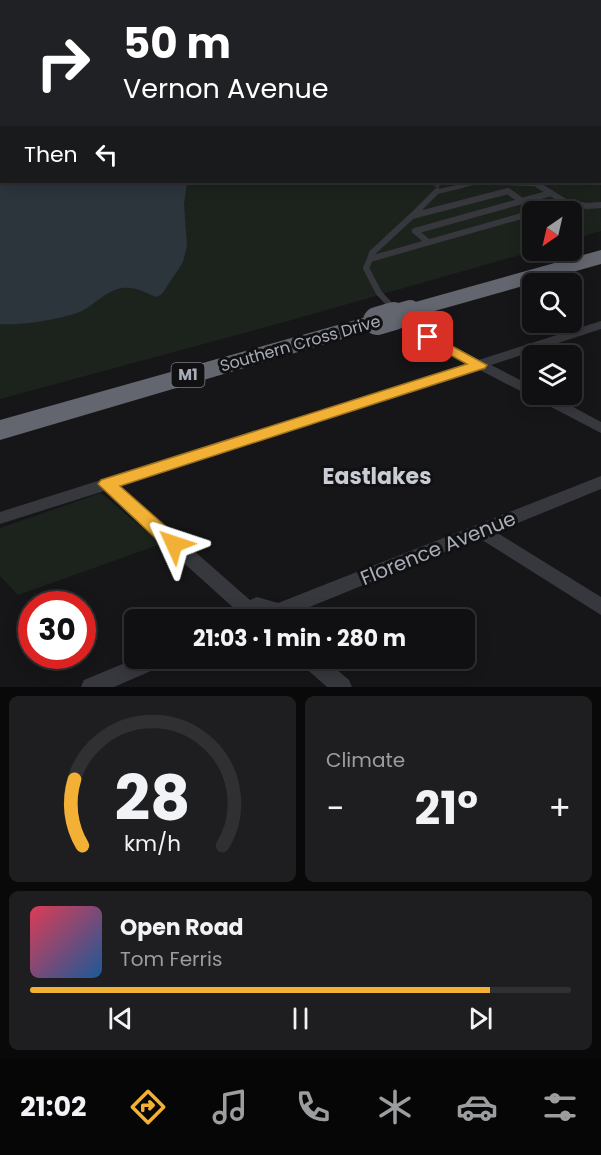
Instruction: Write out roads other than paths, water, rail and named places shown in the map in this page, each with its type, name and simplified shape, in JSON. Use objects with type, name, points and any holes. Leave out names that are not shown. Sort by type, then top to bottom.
[{"type":"highway","name":"Southern Cross Drive","points":[[582,247],[601,242]]},
{"type":"highway","name":"Southern Cross Drive","points":[[0,412],[403,306],[601,257]]},
{"type":"highway","name":"Southern Cross Drive","points":[[403,306],[538,261]]},
{"type":"highway","name":"Southern Cross Drive","points":[[0,430],[371,315]]},
{"type":"street","points":[[0,518],[601,325]]},
{"type":"street","points":[[480,365],[522,387]]},
{"type":"street","points":[[558,405],[601,428]]},
{"type":"street","name":"Florence Avenue","points":[[292,609],[601,482]]},
{"type":"street","points":[[107,484],[239,609]]},
{"type":"street","points":[[481,531],[601,607]]},
{"type":"street","points":[[254,609],[262,605],[267,609]]},
{"type":"street","points":[[91,687],[134,669]]},
{"type":"street","points":[[321,669],[342,687]]},
{"type":"lane","points":[[473,183],[437,191],[372,252],[366,268],[379,293],[412,329],[480,365]]},
{"type":"lane","points":[[506,183],[536,184]]},
{"type":"lane","points":[[528,183],[536,184],[564,201]]},
{"type":"lane","points":[[412,216],[508,191],[522,201]]},
{"type":"lane","points":[[428,242],[415,231],[551,193]]},
{"type":"lane","points":[[582,205],[601,205]]},
{"type":"lane","points":[[370,259],[522,216]]},
{"type":"district","name":"Eastlakes","points":[[377,476]]}]
